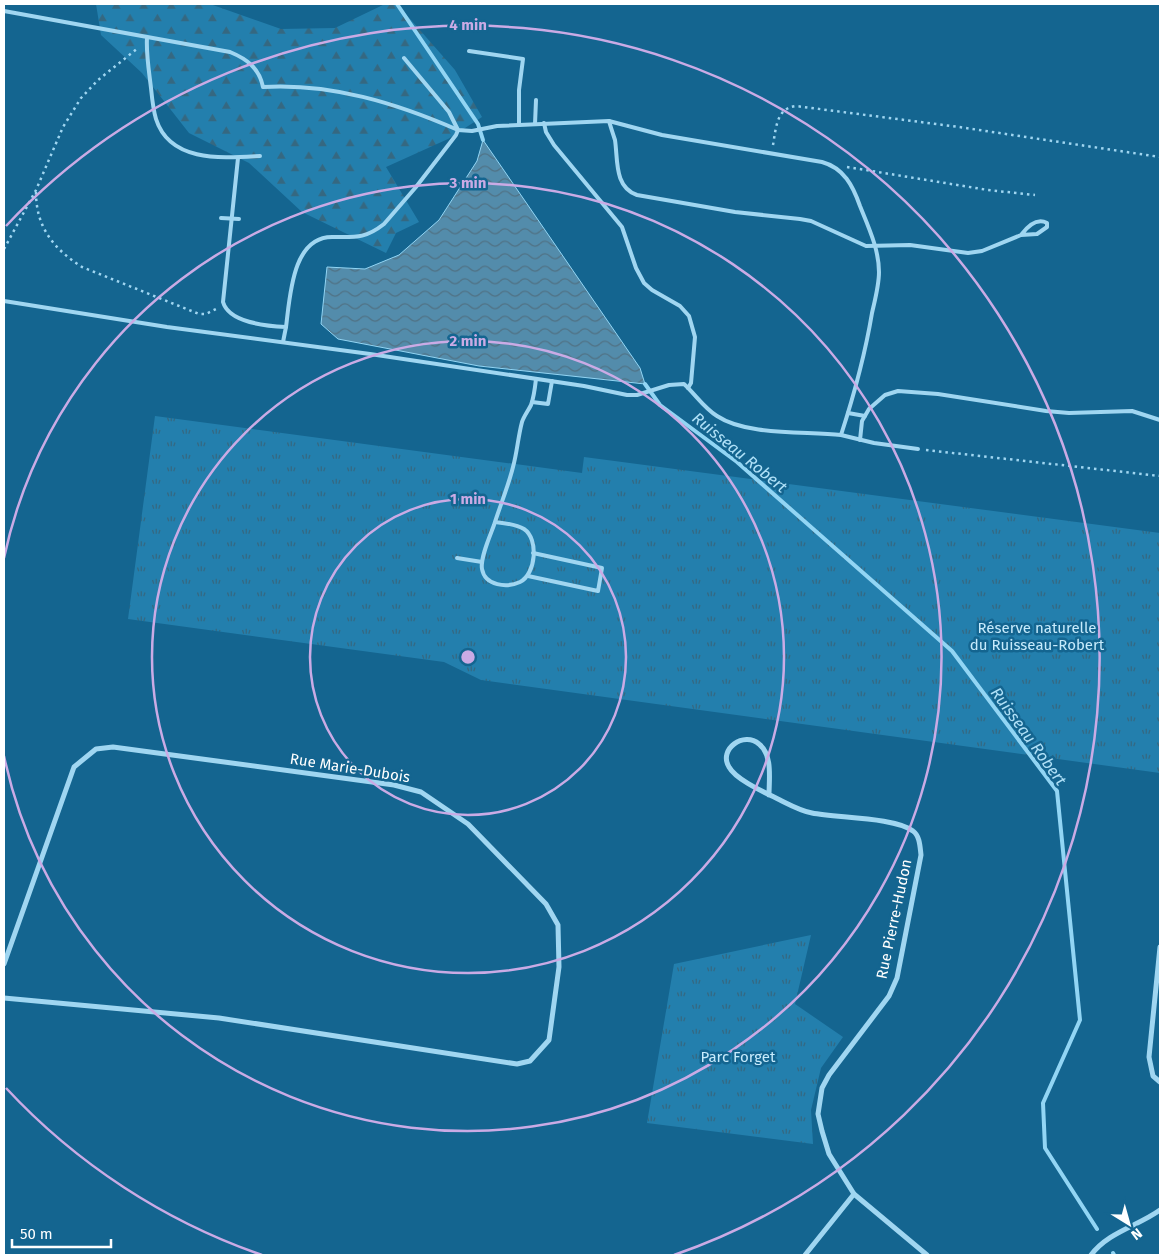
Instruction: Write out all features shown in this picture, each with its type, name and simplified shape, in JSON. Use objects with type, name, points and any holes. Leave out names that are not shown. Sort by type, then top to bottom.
[{"type":"street","name":"Rue Pierre-Hudon","points":[[769,795],[770,768],[760,744],[750,739],[738,740],[729,749],[726,760],[729,768],[738,776],[769,795],[811,813],[901,824],[914,832],[919,842],[921,855],[897,978],[889,996],[829,1075],[822,1088],[818,1114],[829,1154],[854,1194],[927,1255]]},
{"type":"street","name":"Rue Marie-Dubois","points":[[4,964],[74,767],[96,750],[113,746],[394,785],[421,792],[468,824],[546,904],[558,924],[560,967],[549,1040],[530,1062],[517,1064],[219,1018],[4,998]]},
{"type":"street","points":[[1160,947],[1149,1057],[1153,1076],[1160,1082]]},
{"type":"street","points":[[805,1255],[854,1194]]},
{"type":"street","points":[[1091,1255],[1096,1248],[1114,1235],[1160,1210]]},
{"type":"lane","points":[[4,11],[230,52],[242,56],[254,68],[263,87],[315,88],[361,96],[458,130],[472,132],[498,126],[609,121],[662,135],[772,153],[831,165],[839,170],[851,184],[856,195],[875,247],[879,272],[878,285],[858,379],[841,435]]},
{"type":"lane","points":[[147,38],[146,48],[153,104],[156,120],[165,136],[186,151],[212,158],[260,156]]},
{"type":"lane","points":[[469,51],[523,59],[519,90],[519,125]]},
{"type":"lane","points":[[404,58],[449,112],[458,130]]},
{"type":"lane","points":[[535,124],[536,100]]},
{"type":"lane","points":[[609,121],[622,185],[630,192],[735,212],[800,219],[811,222],[857,243],[875,247],[910,245],[975,253],[1021,235],[1042,232],[1047,227],[1046,223],[1042,220],[1037,221],[1021,235]]},
{"type":"lane","points":[[544,123],[554,145],[622,227],[636,268],[644,283],[652,290],[680,306],[689,316],[695,337],[695,346],[688,388]]},
{"type":"lane","points":[[283,342],[292,287],[305,249],[315,240],[322,237],[360,237],[384,224],[452,142],[458,130]]},
{"type":"lane","points":[[238,158],[223,298],[224,305],[228,312],[239,318],[286,327]]},
{"type":"lane","points":[[221,218],[239,219]]},
{"type":"lane","points":[[4,301],[167,327],[552,381],[627,395],[644,394],[657,388],[684,384],[709,410],[718,417],[733,424],[763,430],[841,435],[860,440],[918,449]]},
{"type":"lane","points":[[495,522],[524,529],[531,536],[533,553],[531,570],[528,576],[514,584],[493,583],[484,576],[482,562],[495,522],[513,468],[522,422],[532,402],[536,379]]},
{"type":"lane","points":[[532,402],[548,404],[552,381]]},
{"type":"lane","points":[[860,440],[864,416],[873,404],[884,394],[898,391],[938,394],[1054,412],[1084,414],[1132,411],[1160,420]]},
{"type":"lane","points":[[848,412],[864,416]]},
{"type":"lane","points":[[528,576],[598,591],[602,568],[533,553]]},
{"type":"lane","points":[[457,558],[482,562]]},
{"type":"path","points":[[4,249],[36,190],[64,127],[81,98],[98,80],[137,49],[147,38]]},
{"type":"path","points":[[772,153],[776,126],[781,112],[796,106],[959,127],[1160,157]]},
{"type":"path","points":[[839,170],[846,166],[988,190],[1035,195]]},
{"type":"path","points":[[36,190],[38,213],[50,240],[67,257],[82,267],[199,314],[206,314],[224,305]]},
{"type":"path","points":[[918,449],[1160,476]]},
{"type":"green space","points":[[96,4],[210,4],[281,29],[335,28],[385,4],[397,4],[455,70],[482,117],[448,139],[386,167],[419,222],[396,233],[386,253],[302,212],[249,163],[189,133],[142,73],[101,35]]},
{"type":"green space","name":"Réserve naturelle du Ruisseau-Robert","points":[[155,416],[582,473],[584,457],[1160,533],[1160,773],[481,680],[444,662],[128,619]]},
{"type":"green space","name":"Parc Forget","points":[[811,935],[795,1004],[843,1037],[821,1068],[811,1110],[813,1144],[647,1123],[674,964]]},
{"type":"water","points":[[483,140],[640,368],[645,384],[479,366],[338,339],[321,324],[327,267],[365,269],[399,255],[439,220],[477,161]]},
{"type":"waterway","name":"Ruisseau Robert","points":[[397,4],[478,124],[483,140]]},
{"type":"waterway","name":"Ruisseau Robert","points":[[645,384],[660,405],[737,462],[952,651],[1057,791],[1080,1020],[1043,1103],[1045,1148],[1097,1229]]}]
